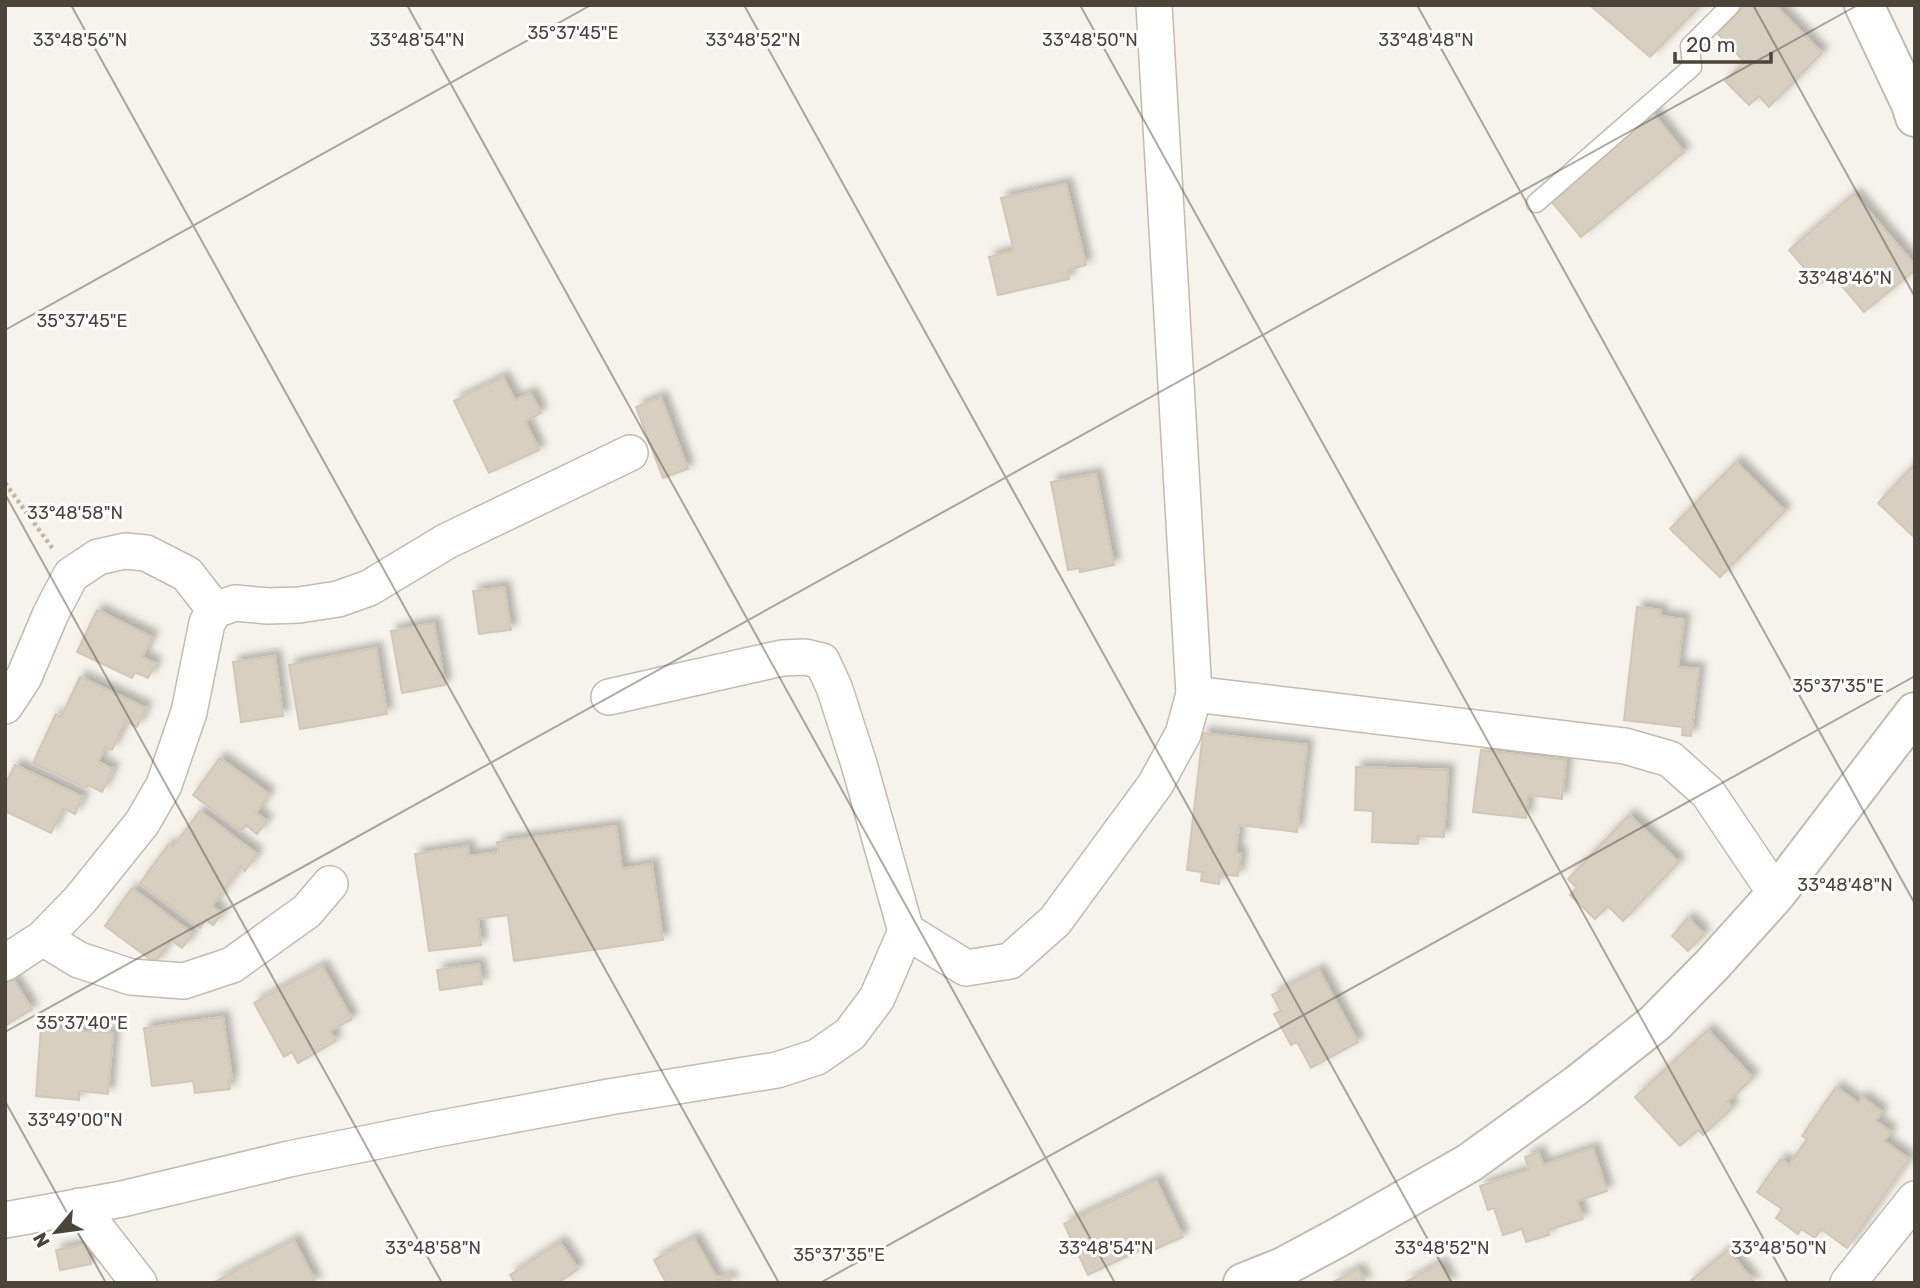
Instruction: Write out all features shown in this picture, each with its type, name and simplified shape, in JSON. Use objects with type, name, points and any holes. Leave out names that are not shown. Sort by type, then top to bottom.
[{"type":"street","points":[[906,931],[966,968],[1010,961],[1055,921],[1155,785],[1183,734],[1194,694],[1154,5]]},
{"type":"street","points":[[1864,5],[1915,117]]},
{"type":"street","points":[[5,963],[43,938],[112,863],[142,823],[164,785],[189,712],[207,623],[215,610],[235,603],[299,606],[338,599],[369,588],[447,541],[630,453]]},
{"type":"street","points":[[5,706],[24,677],[51,613],[71,575],[98,557],[125,551],[146,553],[187,574],[215,610]]},
{"type":"street","points":[[5,1220],[122,1199],[289,1159],[424,1132],[609,1097],[777,1070],[817,1057],[850,1034],[877,998],[906,931],[859,764],[834,687],[822,662],[805,657],[782,658],[609,697]]},
{"type":"street","points":[[1194,694],[1613,745],[1670,760],[1708,793],[1776,894]]},
{"type":"street","points":[[1243,1283],[1283,1267],[1469,1163],[1577,1086],[1655,1023],[1776,894],[1915,712]]},
{"type":"street","points":[[43,938],[79,960],[131,977],[184,981],[232,965],[307,911],[330,884]]},
{"type":"street","points":[[1848,1283],[1915,1199]]},
{"type":"street","points":[[79,1206],[139,1283]]},
{"type":"lane","points":[[1536,204],[1692,67],[1690,46],[1731,5]]},
{"type":"path","points":[[5,484],[71,575]]},
{"type":"building","points":[[1701,5],[1650,57],[1592,7]]},
{"type":"building","points":[[1745,5],[1775,5],[1822,53],[1769,107],[1759,96],[1749,105],[1725,81],[1745,62],[1717,33]]},
{"type":"building","points":[[1650,109],[1684,152],[1581,237],[1546,195]]},
{"type":"building","points":[[1066,184],[1086,265],[1068,270],[1069,279],[998,295],[989,257],[1014,251],[1001,198]]},
{"type":"building","points":[[1854,194],[1915,265],[1915,270],[1864,312],[1832,274],[1819,285],[1789,250]]},
{"type":"building","points":[[503,377],[515,400],[531,393],[541,413],[525,421],[539,450],[489,473],[454,401]]},
{"type":"building","points":[[661,397],[688,469],[663,478],[636,407]]},
{"type":"building","points":[[1736,462],[1785,511],[1720,577],[1670,529]]},
{"type":"building","points":[[1913,466],[1915,467],[1915,538],[1878,503]]},
{"type":"building","points":[[1096,474],[1114,565],[1080,572],[1080,568],[1068,570],[1051,482]]},
{"type":"building","points":[[504,587],[511,630],[479,634],[473,591]]},
{"type":"building","points":[[1637,607],[1661,610],[1660,616],[1684,619],[1678,667],[1699,669],[1691,736],[1682,735],[1683,727],[1624,720]]},
{"type":"building","points":[[97,610],[152,637],[142,657],[156,664],[148,678],[135,672],[132,678],[77,652]]},
{"type":"building","points":[[434,623],[445,685],[402,693],[391,631]]},
{"type":"building","points":[[376,648],[387,714],[300,729],[289,665]]},
{"type":"building","points":[[275,656],[283,716],[241,722],[233,662]]},
{"type":"building","points":[[80,677],[146,708],[137,727],[125,721],[112,750],[105,747],[98,762],[113,769],[102,792],[88,785],[86,788],[33,763],[56,714],[61,717]]},
{"type":"building","points":[[1203,733],[1307,745],[1297,832],[1239,825],[1236,853],[1241,853],[1238,876],[1220,874],[1219,884],[1201,881],[1202,872],[1187,870]]},
{"type":"building","points":[[1481,750],[1566,760],[1562,799],[1528,795],[1526,818],[1473,812]]},
{"type":"building","points":[[220,758],[269,794],[256,813],[267,821],[257,834],[246,825],[241,831],[193,795]]},
{"type":"building","points":[[15,765],[83,797],[75,814],[63,808],[51,833],[5,811],[5,785]]},
{"type":"building","points":[[1356,767],[1448,770],[1444,837],[1418,836],[1418,844],[1372,842],[1373,811],[1355,810]]},
{"type":"building","points":[[200,811],[257,854],[245,871],[241,867],[212,906],[222,913],[213,925],[206,920],[200,928],[140,883],[169,844],[173,847]]},
{"type":"building","points":[[1629,815],[1679,862],[1623,921],[1608,906],[1595,919],[1570,895],[1577,888],[1568,879]]},
{"type":"building","points":[[616,826],[622,869],[652,864],[663,940],[514,961],[508,915],[478,919],[481,945],[429,951],[415,854],[468,846],[469,856],[499,852],[497,842]]},
{"type":"building","points":[[132,888],[193,934],[182,948],[171,940],[155,963],[105,926]]},
{"type":"building","points":[[1688,918],[1704,934],[1688,951],[1672,936]]},
{"type":"building","points":[[479,964],[482,984],[440,990],[437,970]]},
{"type":"building","points":[[322,966],[352,1019],[330,1031],[336,1041],[298,1063],[292,1052],[284,1057],[254,1003]]},
{"type":"building","points":[[1319,970],[1358,1042],[1311,1068],[1297,1042],[1291,1045],[1274,1014],[1281,1011],[1272,995]]},
{"type":"building","points":[[13,979],[32,1009],[5,1026],[5,984]]},
{"type":"building","points":[[223,1017],[232,1079],[229,1079],[230,1089],[195,1093],[193,1081],[152,1086],[144,1028]]},
{"type":"building","points":[[41,1028],[113,1033],[108,1094],[79,1091],[79,1100],[36,1096]]},
{"type":"building","points":[[1708,1030],[1753,1078],[1727,1102],[1733,1107],[1703,1135],[1698,1130],[1680,1146],[1635,1097]]},
{"type":"building","points":[[1836,1087],[1858,1103],[1862,1097],[1882,1112],[1876,1121],[1891,1132],[1884,1141],[1909,1159],[1847,1248],[1821,1229],[1815,1238],[1801,1229],[1798,1234],[1776,1218],[1782,1209],[1757,1192],[1781,1159],[1789,1165],[1807,1139],[1802,1136]]},
{"type":"building","points":[[1593,1148],[1607,1191],[1577,1201],[1583,1219],[1548,1230],[1549,1235],[1526,1242],[1522,1229],[1503,1235],[1494,1208],[1488,1210],[1480,1186],[1529,1170],[1525,1157],[1539,1152],[1543,1165]]},
{"type":"building","points":[[1156,1180],[1183,1237],[1149,1252],[1147,1247],[1088,1275],[1064,1224]]},
{"type":"building","points":[[694,1238],[718,1280],[728,1275],[732,1283],[666,1283],[654,1260]]},
{"type":"building","points":[[294,1240],[316,1283],[213,1283]]},
{"type":"building","points":[[560,1242],[578,1269],[558,1283],[515,1283],[510,1275]]},
{"type":"building","points":[[87,1244],[91,1264],[60,1270],[56,1250]]},
{"type":"building","points":[[1728,1250],[1755,1283],[1688,1283]]},
{"type":"building","points":[[1440,1263],[1451,1283],[1404,1283]]},
{"type":"building","points":[[1358,1269],[1366,1283],[1331,1283]]}]
